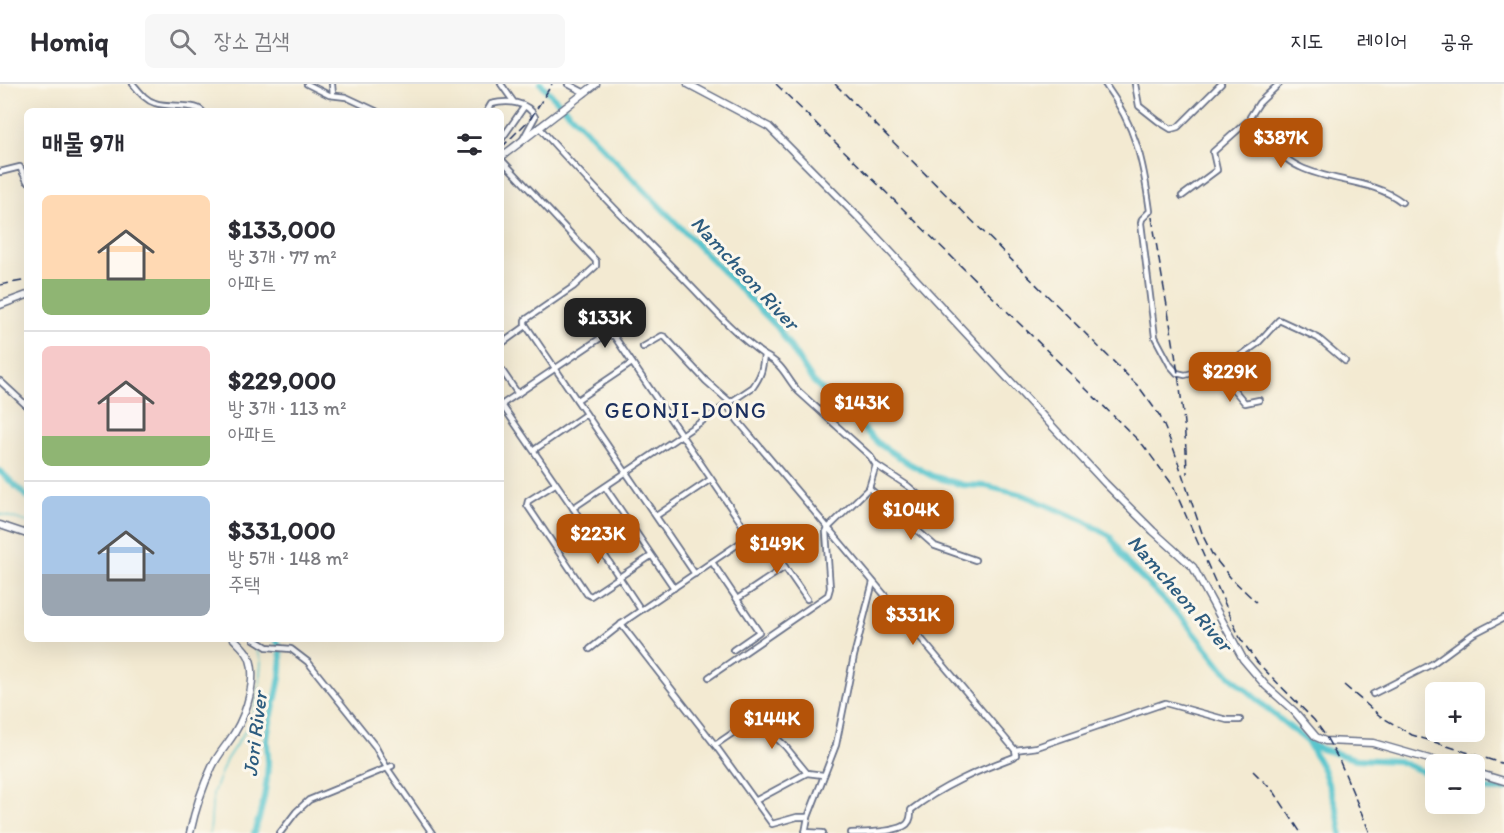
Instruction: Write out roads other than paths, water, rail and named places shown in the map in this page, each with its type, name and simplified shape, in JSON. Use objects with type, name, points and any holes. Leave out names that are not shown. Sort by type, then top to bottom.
[{"type":"main road","points":[[504,155],[597,84]]},
{"type":"main road","points":[[688,84],[769,127],[860,219],[1105,483],[1193,567],[1242,659],[1266,686],[1294,711],[1316,737],[1325,741],[1372,743],[1425,758]]},
{"type":"main road","points":[[0,305],[24,296]]},
{"type":"main road","points":[[0,525],[24,533]]},
{"type":"main road","points":[[190,833],[207,778],[238,728],[252,682],[250,659],[236,642]]},
{"type":"main road","points":[[1485,775],[1504,781]]},
{"type":"street","points":[[133,84],[146,99],[153,102],[181,108],[198,108]]},
{"type":"street","points":[[307,84],[329,95],[346,96],[366,108]]},
{"type":"street","points":[[332,84],[333,95]]},
{"type":"street","points":[[501,84],[513,101],[532,111],[535,117],[523,139]]},
{"type":"street","points":[[568,84],[585,93]]},
{"type":"street","points":[[1105,84],[1128,119],[1142,163],[1150,211],[1141,223],[1155,338],[1173,369],[1182,375],[1230,363],[1252,348],[1279,320],[1318,338],[1345,362]]},
{"type":"street","points":[[1135,84],[1140,106],[1171,129],[1178,127],[1221,84]]},
{"type":"street","points":[[1182,196],[1217,170],[1213,152],[1250,119],[1259,103],[1279,84]]},
{"type":"street","points":[[489,108],[491,104],[513,101]]},
{"type":"street","points":[[504,136],[524,107]]},
{"type":"street","points":[[1250,119],[1284,158],[1292,163],[1318,174],[1386,192],[1402,202]]},
{"type":"street","points":[[541,125],[569,162],[742,337],[764,356],[783,368],[798,391],[870,456],[876,465],[908,486],[949,521]]},
{"type":"street","points":[[504,161],[597,264],[573,287],[525,320],[526,326],[695,574]]},
{"type":"street","points":[[0,172],[20,167],[24,175]]},
{"type":"street","points":[[504,342],[526,326]]},
{"type":"street","points":[[504,403],[608,334],[614,336],[750,536]]},
{"type":"street","points":[[644,347],[662,336],[665,337],[728,404],[828,528],[1015,750],[1016,756],[952,782],[927,798],[911,810],[910,819],[905,825],[882,832],[851,833]]},
{"type":"street","points":[[573,508],[753,387],[762,374],[764,356]]},
{"type":"street","points":[[577,400],[632,363]]},
{"type":"street","points":[[1215,367],[1245,403],[1259,400]]},
{"type":"street","points":[[504,373],[518,394]]},
{"type":"street","points":[[0,381],[24,403]]},
{"type":"street","points":[[504,409],[641,610]]},
{"type":"street","points":[[534,450],[586,414]]},
{"type":"street","points":[[709,677],[828,595],[830,588],[826,532],[869,488],[876,465]]},
{"type":"street","points":[[656,516],[711,479]]},
{"type":"street","points":[[555,483],[527,503],[528,508],[590,596],[651,556]]},
{"type":"street","points":[[605,487],[674,588]]},
{"type":"street","points":[[869,488],[935,546],[975,560]]},
{"type":"street","points":[[590,649],[641,610],[756,533],[769,544],[807,599]]},
{"type":"street","points":[[712,562],[759,632],[733,650]]},
{"type":"street","points":[[737,599],[785,567]]},
{"type":"street","points":[[823,833],[805,832],[808,817],[836,745],[854,656],[873,581]]},
{"type":"street","points":[[1373,694],[1427,667],[1473,634],[1504,618]]},
{"type":"street","points":[[621,624],[715,745],[772,824],[797,817],[808,817]]},
{"type":"street","points":[[258,642],[272,648],[287,648],[299,654],[315,669],[375,746],[432,833]]},
{"type":"street","points":[[1015,750],[1037,747],[1165,703],[1227,720],[1240,720]]},
{"type":"street","points":[[715,745],[755,718],[785,746],[807,773]]},
{"type":"street","points":[[280,833],[296,812],[309,800],[389,767]]},
{"type":"street","points":[[755,801],[807,773],[823,776]]},
{"type":"waterway","name":"Namcheon River","points":[[541,84],[778,328],[812,380],[879,444],[932,476],[963,485],[986,486],[1023,495],[1084,521],[1110,536],[1126,562],[1183,619],[1224,670],[1307,741],[1323,769],[1337,810],[1341,833]]},
{"type":"waterway","name":"Jori River","points":[[0,471],[24,494]]},
{"type":"waterway","points":[[0,514],[24,521]]},
{"type":"waterway","points":[[210,833],[213,793],[226,760],[251,722],[259,690],[261,661],[251,642]]},
{"type":"waterway","name":"Jori River","points":[[254,833],[265,790],[268,764],[267,740],[280,675],[280,650],[277,642]]},
{"type":"waterway","points":[[1310,743],[1318,748],[1355,759],[1398,761],[1425,772]]},
{"type":"waterway","points":[[1485,789],[1504,790]]},
{"type":"railway","points":[[504,145],[531,118],[552,84]]},
{"type":"railway","points":[[776,84],[1143,445],[1172,484],[1240,638],[1257,662],[1314,720],[1325,735],[1340,762],[1370,833]]},
{"type":"railway","points":[[835,84],[1139,387],[1160,416],[1203,536],[1213,556],[1230,577],[1256,602]]},
{"type":"railway","points":[[1152,217],[1183,410],[1187,474]]},
{"type":"railway","points":[[0,285],[24,281]]},
{"type":"railway","points":[[1344,685],[1380,716],[1412,735],[1504,764]]},
{"type":"railway","points":[[1253,771],[1275,793],[1301,833]]},
{"type":"district","name":"GEONJI-DONG","points":[[686,410]]}]
